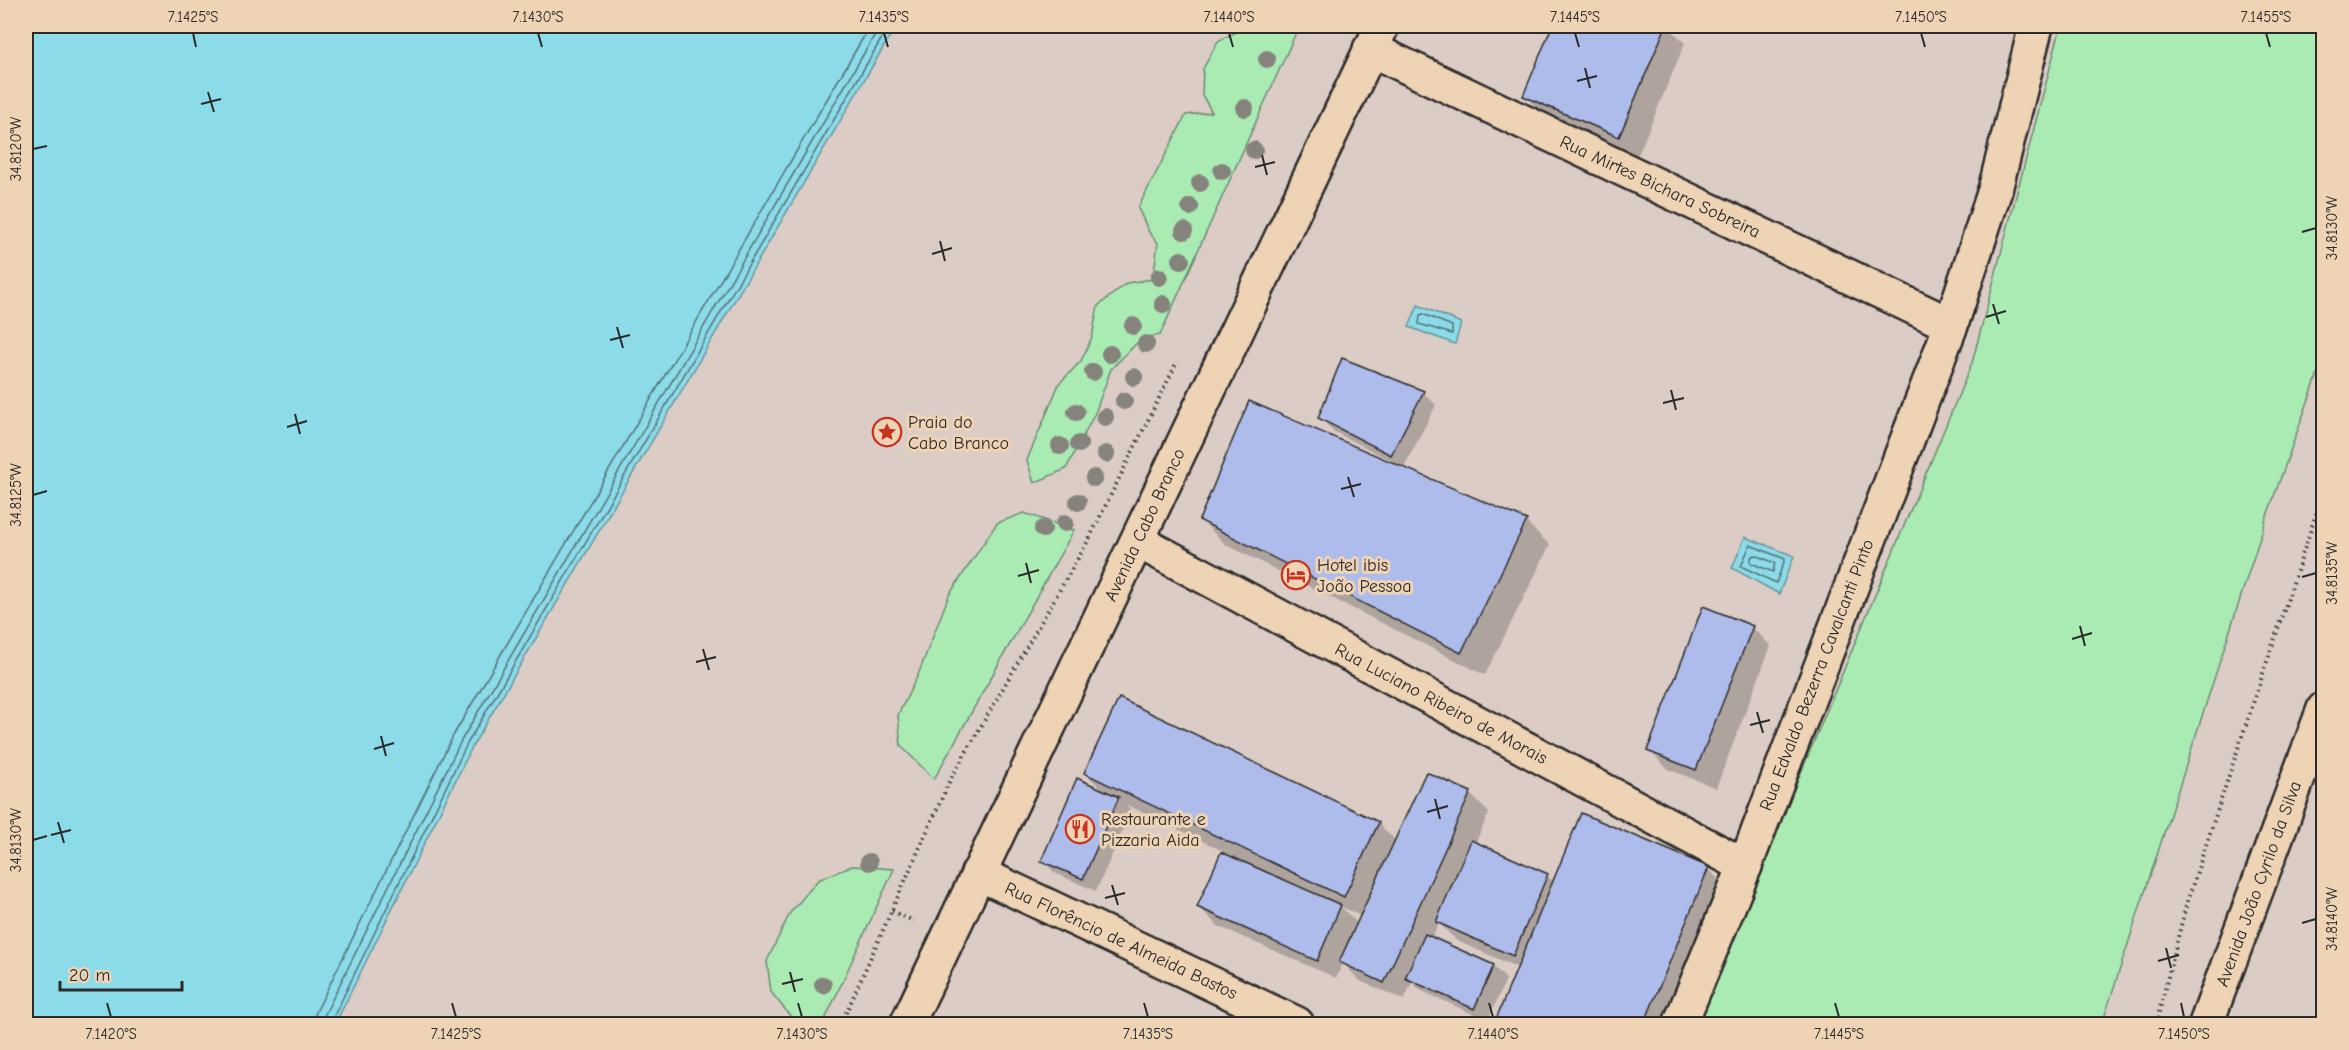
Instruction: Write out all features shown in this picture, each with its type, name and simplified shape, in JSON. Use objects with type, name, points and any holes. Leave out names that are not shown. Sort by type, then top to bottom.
[{"type":"main road","name":"Rua Edvaldo Bezerra Cavalcanti Pinto","points":[[1680,1024],[1745,866],[1951,325],[1995,190],[2036,26]]},
{"type":"main road","name":"Rua Mirtes Bichara Sobreira","points":[[1376,38],[1951,325]]},
{"type":"main road","name":"Avenida Cabo Branco","points":[[907,1024],[1376,38]]},
{"type":"main road","name":"Rua Luciano Ribeiro de Morais","points":[[1138,541],[1745,866]]},
{"type":"main road","name":"Avenida João Cyrilo da Silva","points":[[2206,1024],[2324,709]]},
{"type":"main road","name":"Rua Florêncio de Almeida Bastos","points":[[978,873],[1297,1024]]},
{"type":"path","points":[[841,1024],[950,780],[1088,541],[1182,352]]},
{"type":"path","points":[[2156,1024],[2187,902],[2324,490]]},
{"type":"green space","points":[[1248,26],[1299,26],[1160,335],[1142,338],[1111,369],[1095,413],[1066,469],[1034,483],[1027,460],[1059,384],[1081,361],[1092,337],[1098,306],[1127,283],[1153,279],[1158,243],[1149,232],[1138,208],[1186,115],[1212,112],[1202,95],[1203,69],[1218,41]]},
{"type":"green space","points":[[2061,26],[2323,26],[2323,360],[2268,513],[2102,1024],[1696,1024],[1972,363]]},
{"type":"green space","points":[[1024,513],[1074,530],[934,779],[901,746],[898,715],[918,675],[949,595],[997,523]]},
{"type":"green space","points":[[852,866],[894,869],[823,1024],[802,1024],[791,1017],[771,992],[767,961],[790,913],[818,880]]},
{"type":"water","points":[[26,26],[896,26],[472,747],[335,1024],[26,1024]]},
{"type":"water","points":[[1418,305],[1461,323],[1455,344],[1409,327]]},
{"type":"water","points":[[1745,537],[1794,556],[1779,594],[1732,568]]},
{"type":"building","points":[[1552,26],[1666,26],[1619,137],[1523,96]]},
{"type":"building","points":[[1342,358],[1424,391],[1391,455],[1318,418]]},
{"type":"building","points":[[1249,401],[1527,520],[1461,653],[1199,520]]},
{"type":"building","points":[[1703,606],[1753,626],[1696,770],[1647,751]]},
{"type":"building","points":[[1119,698],[1379,822],[1344,897],[1084,773]]},
{"type":"building","points":[[1426,772],[1471,792],[1384,983],[1339,962]]},
{"type":"building","name":"Restaurante e Pizzaria Aida","points":[[1077,778],[1119,797],[1083,879],[1041,861]]},
{"type":"building","points":[[1581,813],[1709,867],[1644,1024],[1494,1024]]},
{"type":"building","points":[[1471,840],[1548,874],[1513,956],[1436,922]]},
{"type":"building","points":[[1221,852],[1341,905],[1317,961],[1197,907]]},
{"type":"building","points":[[1425,934],[1494,965],[1474,1009],[1405,978]]},
{"type":"place","name":"Praia do Cabo Branco","points":[[887,432]]},
{"type":"place","name":"Hotel ibis João Pessoa","points":[[1296,575]]},
{"type":"place","name":"Restaurante e Pizzaria Aida","points":[[1080,829]]}]
